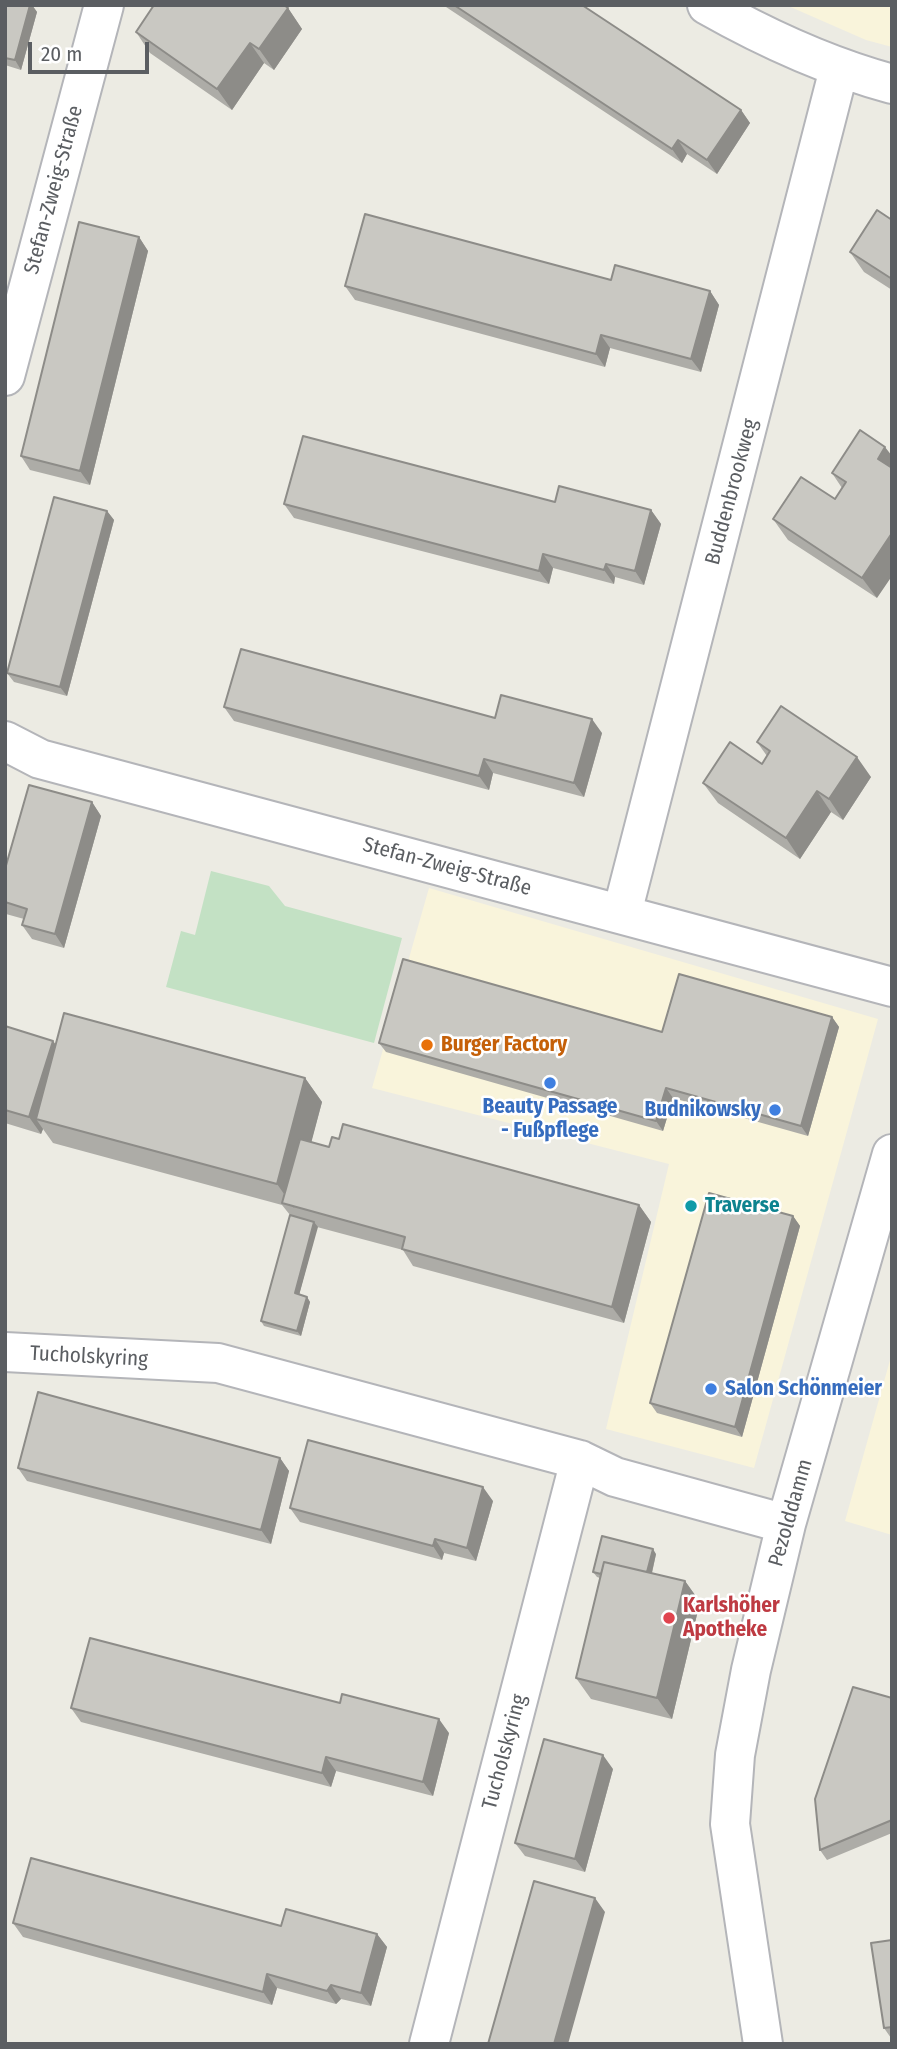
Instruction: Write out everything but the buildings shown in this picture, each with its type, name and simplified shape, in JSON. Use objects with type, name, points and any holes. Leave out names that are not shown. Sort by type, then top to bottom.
[{"type":"street","name":"Stefan-Zweig-Straße","points":[[5,376],[104,5]]},
{"type":"street","points":[[707,5],[766,38],[839,69],[892,84]]},
{"type":"street","name":"Buddenbrookweg","points":[[622,913],[839,69]]},
{"type":"street","name":"Stefan-Zweig-Straße","points":[[5,741],[40,759],[892,987]]},
{"type":"street","name":"Pezolddamm","points":[[763,2044],[730,1824],[736,1755],[751,1670],[786,1524],[892,1154]]},
{"type":"street","name":"Tucholskyring","points":[[5,1352],[218,1363],[580,1460],[615,1477],[786,1524]]},
{"type":"street","name":"Tucholskyring","points":[[429,2044],[580,1460]]},
{"type":"shaded area","points":[[786,5],[892,5],[892,47],[866,40]]},
{"type":"shaded area","points":[[429,888],[878,1019],[754,1468],[606,1429],[669,1164],[372,1088]]},
{"type":"shaded area","points":[[892,1353],[892,1535],[845,1521]]},
{"type":"green space","points":[[211,871],[269,886],[285,906],[402,938],[374,1043],[166,987],[181,931],[195,935]]},
{"type":"place","name":"Burger Factory","points":[[427,1045]]},
{"type":"place","name":"Beauty Passage - Fußpflege","points":[[550,1083]]},
{"type":"place","name":"Budnikowsky","points":[[775,1110]]},
{"type":"place","name":"Traverse","points":[[691,1206]]},
{"type":"place","name":"Salon Schönmeier","points":[[711,1389]]},
{"type":"place","name":"Karlshöher Apotheke","points":[[669,1618]]}]
